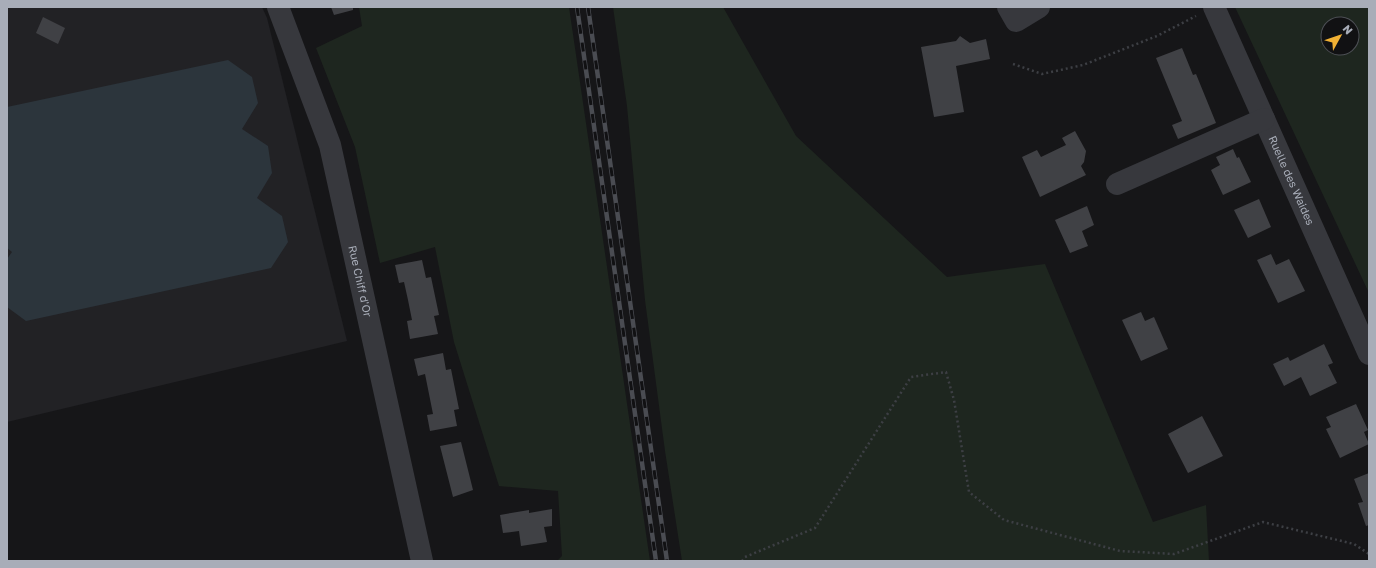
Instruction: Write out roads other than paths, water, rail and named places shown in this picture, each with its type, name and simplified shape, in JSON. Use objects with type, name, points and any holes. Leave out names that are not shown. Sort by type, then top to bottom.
[{"type":"street","name":"Rue Chiff d'Or","points":[[278,7],[330,145],[422,561]]},
{"type":"street","points":[[1008,7],[1016,21],[1039,7]]},
{"type":"street","name":"Ruelle des Waides","points":[[1215,7],[1369,354]]},
{"type":"street","points":[[1118,184],[1264,119]]},
{"type":"railway","points":[[577,7],[656,561]]},
{"type":"railway","points":[[588,7],[667,561]]}]
